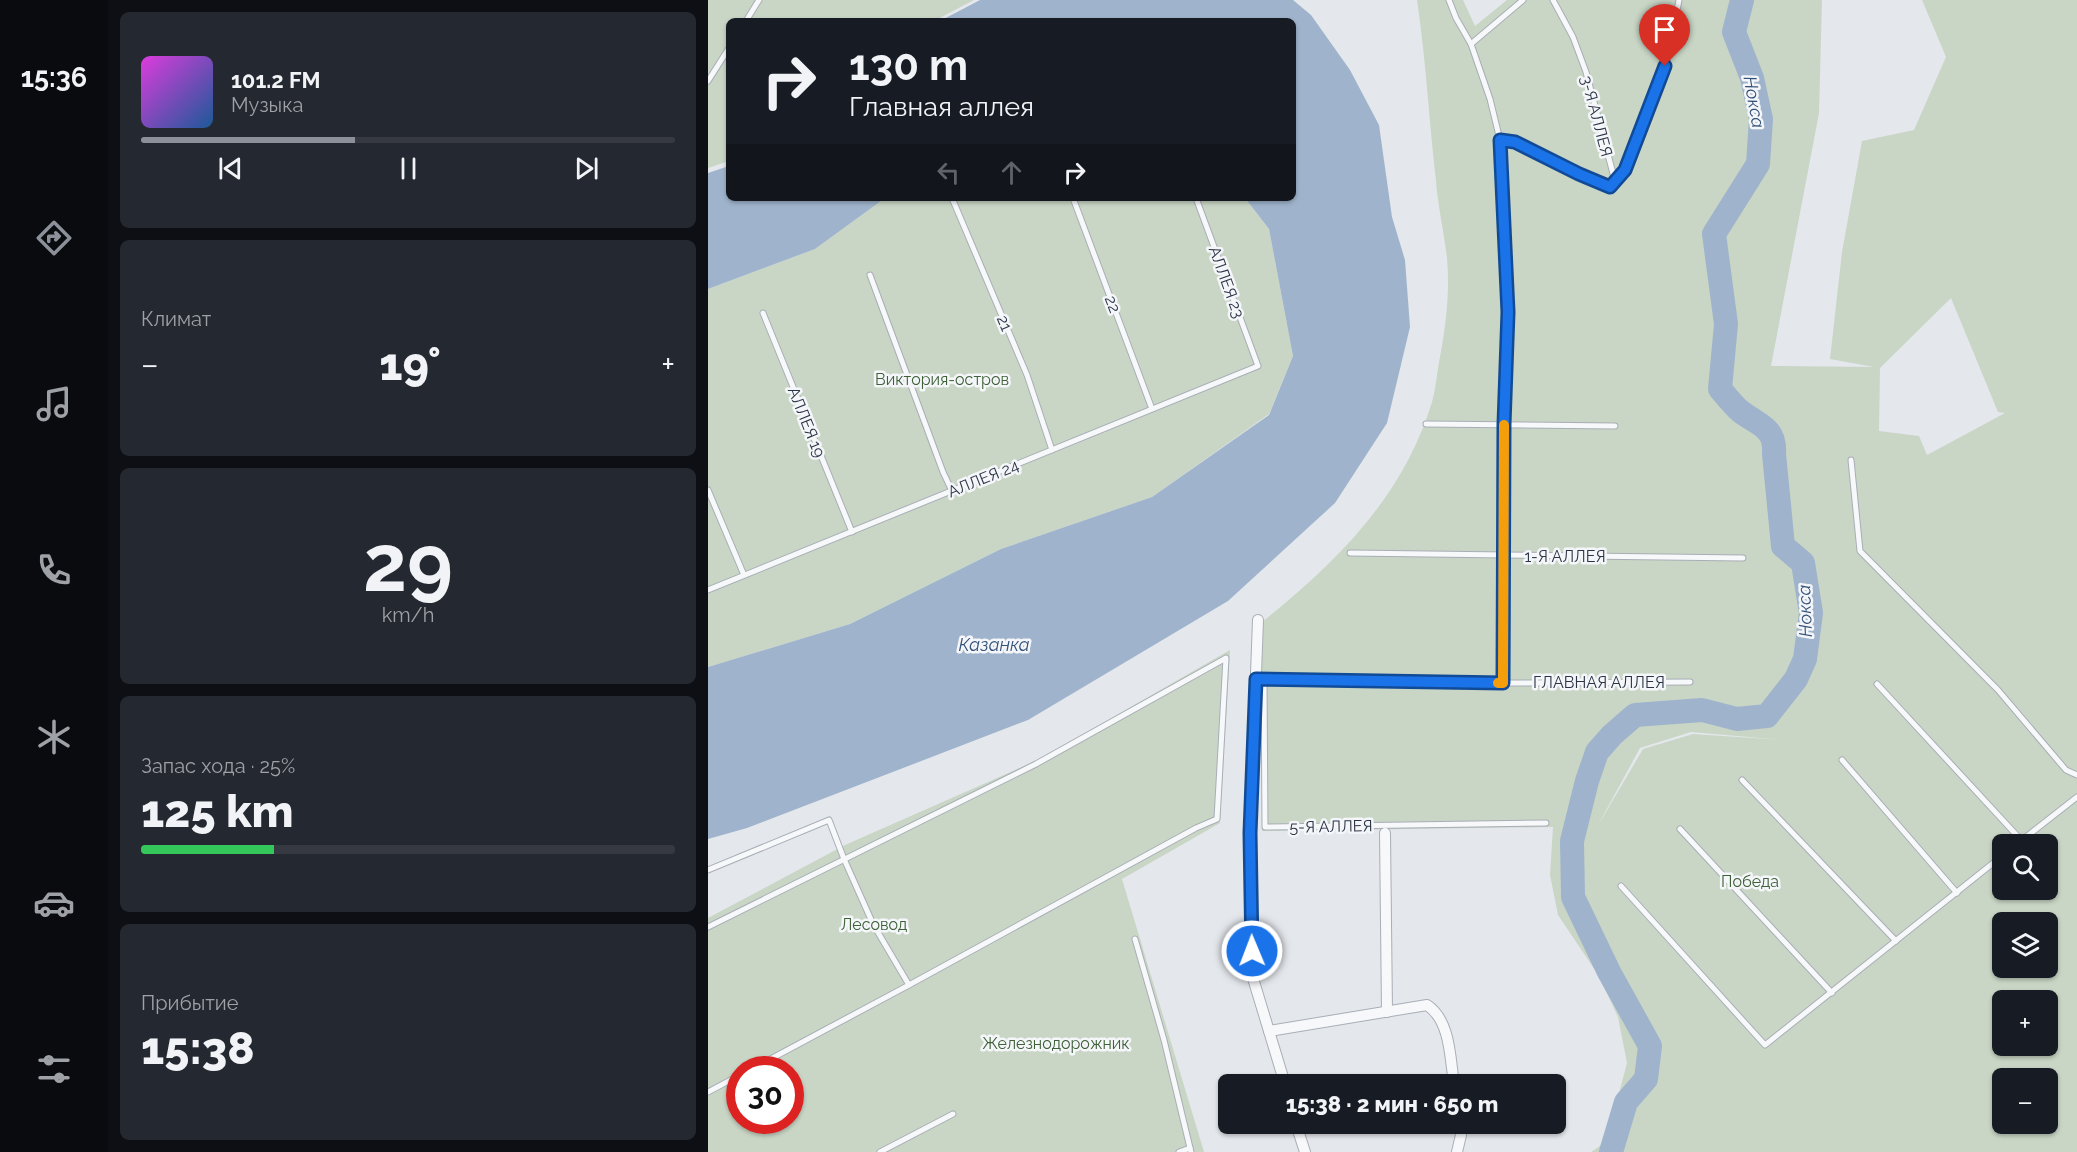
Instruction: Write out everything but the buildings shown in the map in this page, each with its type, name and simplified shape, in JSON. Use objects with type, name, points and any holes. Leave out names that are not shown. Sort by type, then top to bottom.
[{"type":"street","points":[[1258,620],[1260,679],[1250,833],[1252,975],[1282,1074]]},
{"type":"street","points":[[1385,833],[1387,1012]]},
{"type":"street","points":[[1269,1031],[1427,1005],[1435,1011],[1442,1022],[1452,1074]]},
{"type":"street","points":[[1299,1134],[1305,1152]]},
{"type":"street","points":[[1457,1152],[1461,1134]]},
{"type":"lane","points":[[748,18],[759,0]]},
{"type":"lane","points":[[1449,0],[1471,44],[1490,99],[1500,140],[1508,312],[1504,424],[1503,683]]},
{"type":"lane","points":[[1471,44],[1523,0]]},
{"type":"lane","name":"3-Я АЛЛЕЯ","points":[[1500,140],[1515,142],[1610,187],[1615,181],[1586,72],[1573,37],[1553,0]]},
{"type":"lane","points":[[1615,181],[1625,170],[1665,66],[1679,0]]},
{"type":"lane","points":[[708,81],[726,53]]},
{"type":"lane","name":"21","points":[[953,201],[1027,375],[1053,450]]},
{"type":"lane","name":"22","points":[[1074,201],[1152,410]]},
{"type":"lane","name":"АЛЛЕЯ 23","points":[[1197,201],[1258,366]]},
{"type":"lane","points":[[870,275],[952,491]]},
{"type":"lane","name":"АЛЛЕЯ 19","points":[[763,313],[852,532]]},
{"type":"lane","name":"АЛЛЕЯ 24","points":[[708,590],[1258,366]]},
{"type":"lane","points":[[1425,424],[1615,426]]},
{"type":"lane","points":[[1851,460],[1860,551],[1998,690],[2066,771],[2077,774]]},
{"type":"lane","points":[[708,490],[744,575]]},
{"type":"lane","name":"1-Я АЛЛЕЯ","points":[[1350,553],[1743,558]]},
{"type":"lane","points":[[708,927],[1036,764],[1226,658],[1216,819],[776,1056]]},
{"type":"lane","name":"ГЛАВНАЯ АЛЛЕЯ","points":[[1260,679],[1503,683],[1690,682]]},
{"type":"lane","name":"5-Я АЛЛЕЯ","points":[[1260,679],[1265,827],[1546,823]]},
{"type":"lane","points":[[1877,684],[2012,834]]},
{"type":"lane","points":[[1842,760],[1957,893]]},
{"type":"lane","points":[[1742,780],[1896,942]]},
{"type":"lane","points":[[2031,834],[2077,797]]},
{"type":"lane","points":[[708,870],[829,820],[873,924],[909,985]]},
{"type":"lane","points":[[1680,829],[1832,993]]},
{"type":"lane","points":[[1621,886],[1765,1045],[1992,864]]},
{"type":"lane","points":[[1135,939],[1164,1040],[1190,1150],[1179,1152]]},
{"type":"lane","points":[[708,1092],[726,1082]]},
{"type":"lane","points":[[880,1152],[953,1114]]},
{"type":"green space","points":[[708,0],[974,0],[940,18],[726,18],[726,162],[708,168]]},
{"type":"green space","name":"Победа","points":[[1417,0],[1463,0],[1475,26],[1507,0],[1822,0],[1819,113],[1771,366],[1874,367],[1830,359],[1842,252],[1862,141],[1914,130],[1946,57],[1922,0],[2077,0],[2077,1152],[1591,1152],[1606,1142],[1627,1063],[1618,1017],[1599,976],[1558,915],[1550,875],[1553,827],[1262,831],[1262,622],[1316,576],[1341,551],[1385,498],[1404,468],[1419,436],[1435,391],[1446,320],[1448,270],[1437,191]],"holes":[[[1951,298],[1998,412],[2005,413],[1927,455],[1919,436],[1879,431],[1880,368]],[[1691,732],[1783,740],[1693,734],[1643,749],[1597,827],[1640,748]]]},
{"type":"green space","name":"Виктория-остров","points":[[881,201],[1247,201],[1269,229],[1293,356],[1269,414],[1152,497],[1001,549],[850,624],[708,667],[708,289],[815,249]]},
{"type":"green space","points":[[1230,650],[1220,823],[1122,879],[1204,1152],[708,1152],[708,918],[845,845],[1040,759]]},
{"type":"water","name":"Казанка","points":[[980,0],[1293,0],[1311,15],[1350,70],[1379,125],[1392,217],[1405,260],[1410,327],[1387,423],[1335,503],[1228,601],[1028,720],[747,828],[708,839],[708,667],[850,624],[1001,549],[1152,497],[1269,415],[1293,356],[1269,229],[1247,201],[1296,201],[1296,18],[946,18]]},
{"type":"water","points":[[726,167],[726,201],[881,201],[815,249],[708,289],[708,173]]},
{"type":"waterway","name":"Нокса","points":[[1611,1152],[1626,1102],[1646,1079],[1650,1046],[1609,972],[1573,897],[1572,841],[1597,752],[1635,715],[1702,710],[1737,719],[1767,716],[1796,679],[1805,659],[1811,613],[1803,563],[1783,546],[1772,438],[1769,432],[1737,409],[1720,389],[1726,324],[1714,234],[1758,164],[1761,119],[1752,78],[1734,32],[1742,0]]},
{"type":"slow traffic","points":[[1498,683],[1503,683],[1504,425]]},
{"type":"route","points":[[1252,951],[1250,833],[1256,679],[1503,683],[1504,424],[1508,312],[1500,140],[1515,142],[1610,187],[1625,170],[1665,66]]},
{"type":"park label","name":"Лесовод","points":[[874,924]]},
{"type":"park label","name":"Железнодорожник","points":[[1056,1043]]}]
